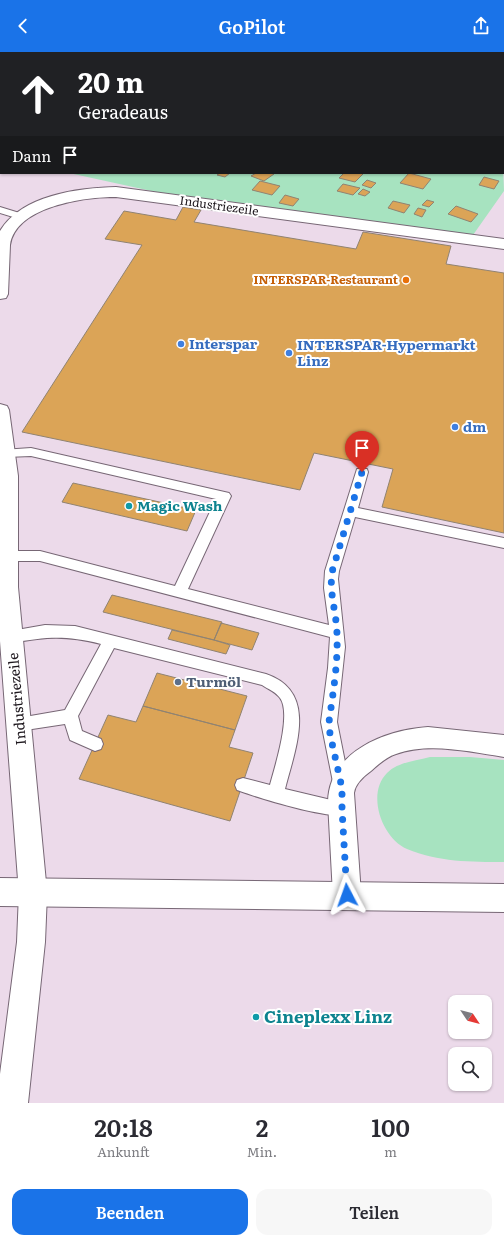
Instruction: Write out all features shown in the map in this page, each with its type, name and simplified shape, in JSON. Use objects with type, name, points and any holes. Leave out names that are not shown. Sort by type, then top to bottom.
[{"type":"street","name":"Industriezeile","points":[[0,294],[1,247],[4,238],[11,228],[23,217],[38,208],[68,196],[98,192],[116,192],[504,244]]},
{"type":"street","name":"Industriezeile","points":[[0,410],[6,453],[8,522],[6,556],[33,893],[31,942],[12,1103]]},
{"type":"street","points":[[347,895],[342,798],[355,769],[364,759],[386,745],[404,740],[441,739],[504,746]]},
{"type":"street","points":[[0,892],[504,898]]},
{"type":"lane","points":[[0,210],[23,217]]},
{"type":"lane","points":[[6,453],[31,452],[224,496],[180,591]]},
{"type":"lane","points":[[243,784],[313,804],[342,798],[329,722],[337,659],[337,633],[331,592],[331,580],[362,472]]},
{"type":"lane","points":[[351,511],[504,543]]},
{"type":"lane","points":[[6,556],[40,556],[180,591],[337,633]]},
{"type":"lane","points":[[12,637],[61,630],[266,680],[280,687],[288,697],[291,712],[288,746],[276,794]]},
{"type":"lane","points":[[95,744],[76,735],[70,716],[110,641]]},
{"type":"lane","points":[[19,724],[70,716]]},
{"type":"green space","points":[[74,174],[503,174],[504,191],[473,235],[156,192]]},
{"type":"green space","points":[[430,757],[470,757],[504,760],[504,862],[467,861],[431,857],[407,849],[390,835],[384,826],[380,815],[378,792],[381,782],[387,773],[396,766]]},
{"type":"building","points":[[218,174],[229,174],[225,177],[217,175]]},
{"type":"building","points":[[254,174],[274,174],[264,181],[251,176]]},
{"type":"building","points":[[343,174],[363,174],[355,182],[339,178]]},
{"type":"building","points":[[408,174],[431,179],[423,189],[400,183]]},
{"type":"building","points":[[484,177],[499,181],[494,189],[479,185]]},
{"type":"building","points":[[367,180],[376,183],[371,188],[362,185]]},
{"type":"building","points":[[260,181],[280,186],[272,195],[252,190]]},
{"type":"building","points":[[343,184],[360,188],[353,195],[337,191]]},
{"type":"building","points":[[363,189],[370,192],[365,196],[358,194]]},
{"type":"building","points":[[285,195],[299,199],[293,206],[279,203]]},
{"type":"building","points":[[427,200],[434,202],[429,207],[422,205]]},
{"type":"building","points":[[393,201],[410,205],[404,213],[388,208]]},
{"type":"building","points":[[456,206],[478,214],[471,222],[448,214]]},
{"type":"building","name":"INTERSPAR-Hypermarkt Linz","points":[[183,207],[201,210],[194,222],[356,249],[363,232],[451,246],[446,264],[504,273],[504,533],[382,507],[393,469],[314,453],[300,490],[22,432],[142,245],[105,239],[124,211],[176,220]]},
{"type":"building","points":[[418,208],[426,210],[422,217],[414,214]]},
{"type":"building","name":"Magic Wash","points":[[73,483],[196,510],[187,531],[62,502]]},
{"type":"building","points":[[112,595],[222,622],[214,640],[103,612]]},
{"type":"building","points":[[221,623],[259,633],[252,650],[214,640]]},
{"type":"building","points":[[172,630],[230,645],[226,654],[168,639]]},
{"type":"building","points":[[157,673],[247,696],[235,730],[143,706]]},
{"type":"building","points":[[143,706],[235,730],[229,747],[253,753],[230,821],[79,779],[108,715],[136,722]]},
{"type":"place","name":"INTERSPAR-Restaurant","points":[[406,280]]},
{"type":"place","name":"Interspar","points":[[181,344]]},
{"type":"place","name":"INTERSPAR-Hypermarkt Linz","points":[[289,353]]},
{"type":"place","name":"dm","points":[[455,427]]},
{"type":"place","name":"Magic Wash","points":[[129,506]]},
{"type":"place","name":"Turmöl","points":[[178,682]]},
{"type":"place","name":"Cineplexx Linz","points":[[256,1017]]},
{"type":"route","points":[[347,895],[341,776],[332,746],[329,722],[338,647],[336,619],[330,588],[332,572],[362,472]]}]
